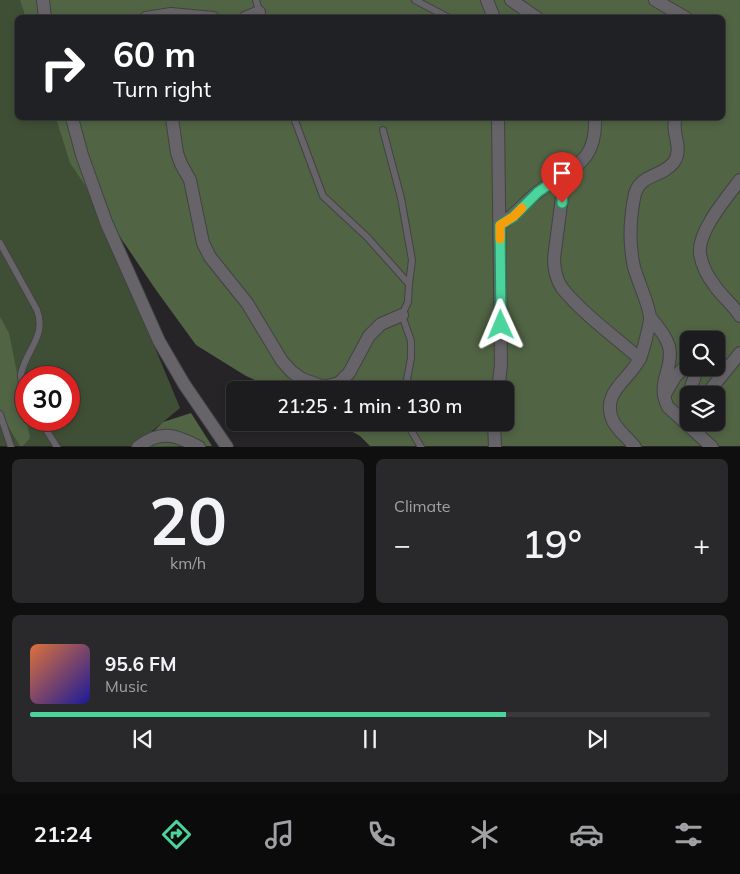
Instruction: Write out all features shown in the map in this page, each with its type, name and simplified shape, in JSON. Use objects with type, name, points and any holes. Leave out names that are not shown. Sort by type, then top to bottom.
[{"type":"street","points":[[43,0],[45,15]]},
{"type":"street","points":[[487,0],[493,15]]},
{"type":"street","points":[[512,0],[534,15]]},
{"type":"street","points":[[655,0],[681,15]]},
{"type":"street","points":[[165,15],[182,15]]},
{"type":"street","points":[[73,120],[82,155],[106,222],[159,341],[184,384],[227,446]]},
{"type":"street","points":[[172,120],[177,153],[190,180],[203,243],[210,257],[247,303],[282,361],[292,372],[302,379],[324,387],[339,383],[349,373],[369,336],[381,324],[402,315]]},
{"type":"street","points":[[498,120],[501,365],[499,381]]},
{"type":"street","points":[[500,225],[513,217],[538,192],[582,162],[590,150],[596,135],[595,120]]},
{"type":"street","points":[[675,120],[674,123],[678,143],[677,156],[673,163],[644,180],[636,188],[631,243],[634,266],[650,317],[667,339],[670,354],[663,386],[663,398],[668,406],[712,446]]},
{"type":"street","points":[[565,174],[554,269],[561,286],[579,305],[640,359]]},
{"type":"street","points":[[740,180],[714,215],[704,236],[700,253],[708,277],[734,306],[740,316]]},
{"type":"street","points":[[635,446],[613,422],[610,407],[612,396],[640,359],[650,317]]},
{"type":"street","points":[[713,386],[740,353]]},
{"type":"street","points":[[663,398],[680,372]]},
{"type":"street","points":[[495,431],[496,446]]},
{"type":"street","points":[[138,446],[154,438],[168,435],[178,436],[199,446]]},
{"type":"lane","points":[[415,0],[443,15]]},
{"type":"lane","points":[[295,120],[323,196],[367,237],[408,284]]},
{"type":"lane","points":[[383,130],[401,198],[412,260],[408,284],[408,302],[402,315],[411,341],[411,358],[407,381]]},
{"type":"lane","points":[[0,243],[41,320],[39,331],[24,366]]},
{"type":"lane","points":[[0,414],[11,446]]},
{"type":"lane","points":[[47,431],[57,446]]},
{"type":"lane","points":[[412,431],[421,446]]},
{"type":"green space","points":[[0,0],[35,0],[37,15],[15,15],[15,120],[61,120],[180,408],[134,446],[0,446]]},
{"type":"green space","points":[[20,0],[740,0],[740,446],[370,446],[360,436],[351,431],[514,431],[514,381],[257,381],[196,345],[156,290],[70,163],[57,120],[725,120],[725,15],[25,15]]},
{"type":"green space","points":[[0,317],[9,333],[16,366],[15,431],[29,431],[30,438],[23,446],[20,446],[0,413]]},
{"type":"green space","points":[[191,413],[212,446],[138,447],[163,422]]},
{"type":"slow traffic","points":[[500,239],[500,225],[513,217],[522,208]]},
{"type":"route","points":[[501,325],[500,225],[513,217],[538,192],[565,174],[562,203]]}]
